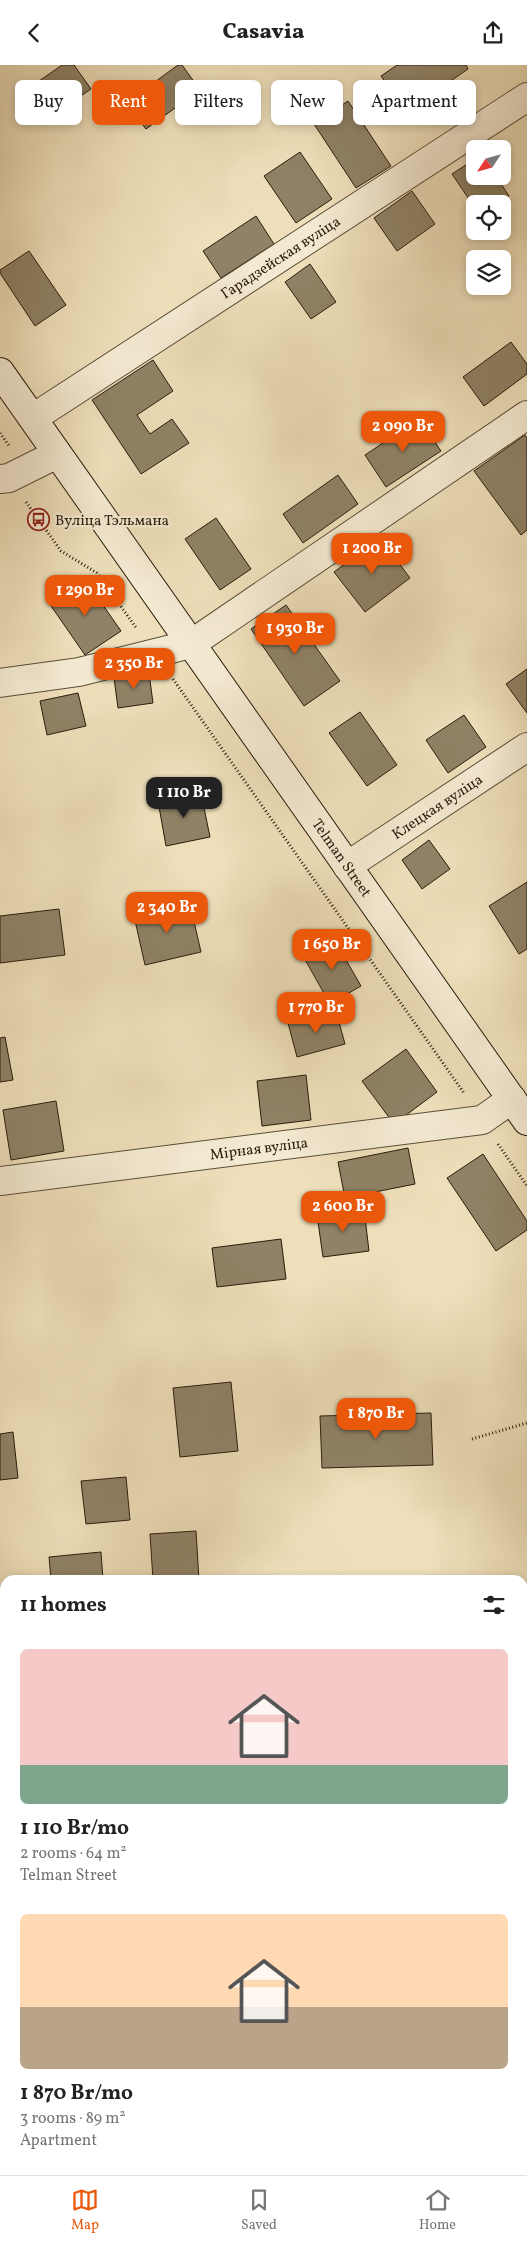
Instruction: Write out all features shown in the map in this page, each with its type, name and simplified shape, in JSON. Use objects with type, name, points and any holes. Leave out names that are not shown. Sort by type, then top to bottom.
[{"type":"street","name":"Гарадзейская вуліца","points":[[33,418],[527,97]]},
{"type":"street","points":[[0,372],[191,644]]},
{"type":"street","points":[[0,683],[79,672],[191,644],[527,415]]},
{"type":"street","points":[[5,479],[57,454]]},
{"type":"street","name":"Telman Street","points":[[191,644],[527,1121]]},
{"type":"street","name":"Клецкая вуліца","points":[[347,866],[527,747]]},
{"type":"street","name":"Мірная вуліца","points":[[0,1181],[482,1120],[512,1099]]},
{"type":"path","points":[[0,433],[12,449],[5,479],[61,551],[97,573],[527,1186]]},
{"type":"path","points":[[472,1439],[527,1423]]},
{"type":"building","points":[[62,65],[74,65],[91,89],[82,95],[82,80],[41,80]]},
{"type":"building","points":[[178,65],[182,65],[193,80],[175,80],[175,108],[165,115],[165,80],[157,80]]},
{"type":"building","points":[[397,65],[466,65],[468,69],[452,80],[384,80],[381,76]]},
{"type":"building","points":[[348,101],[353,109],[353,125],[364,125],[391,166],[356,188],[315,125],[343,125],[343,104]]},
{"type":"building","points":[[143,125],[152,125],[146,129]]},
{"type":"building","points":[[300,152],[332,199],[296,223],[264,176]]},
{"type":"building","points":[[466,165],[466,185],[502,185],[508,195],[466,195],[452,174]]},
{"type":"building","points":[[412,191],[435,224],[397,251],[374,218]]},
{"type":"building","points":[[256,216],[274,244],[221,278],[203,251]]},
{"type":"building","points":[[29,251],[66,305],[35,326],[0,273],[0,270]]},
{"type":"building","points":[[310,264],[336,302],[311,319],[285,282]]},
{"type":"building","points":[[511,342],[527,364],[527,374],[484,406],[463,377]]},
{"type":"building","points":[[153,360],[173,391],[137,415],[150,434],[172,419],[189,443],[141,474],[92,400]]},
{"type":"building","points":[[419,419],[441,451],[386,487],[365,455]]},
{"type":"building","points":[[525,435],[527,438],[527,530],[521,535],[474,471]]},
{"type":"building","points":[[338,475],[358,504],[303,543],[283,514]]},
{"type":"building","points":[[216,518],[251,569],[220,590],[185,539]]},
{"type":"building","points":[[380,538],[410,578],[365,612],[334,572]]},
{"type":"building","points":[[84,578],[121,631],[85,655],[49,603]]},
{"type":"building","points":[[286,605],[340,681],[304,706],[251,629]]},
{"type":"building","points":[[527,669],[527,713],[506,684]]},
{"type":"building","points":[[149,673],[153,703],[118,708],[114,678]]},
{"type":"building","points":[[78,693],[86,726],[47,735],[40,701]]},
{"type":"building","points":[[360,712],[397,765],[367,786],[329,733]]},
{"type":"building","points":[[464,715],[486,747],[448,773],[426,740]]},
{"type":"building","points":[[201,793],[210,837],[166,846],[158,801]]},
{"type":"building","points":[[429,840],[450,869],[422,889],[402,860]]},
{"type":"building","points":[[527,882],[527,949],[519,954],[489,906]]},
{"type":"building","points":[[190,904],[201,952],[145,965],[134,916]]},
{"type":"building","points":[[59,909],[65,955],[0,963],[0,916]]},
{"type":"building","points":[[334,939],[361,986],[330,1004],[303,956]]},
{"type":"building","points":[[336,1011],[345,1044],[297,1057],[288,1023]]},
{"type":"building","points":[[5,1037],[13,1080],[0,1082],[0,1038]]},
{"type":"building","points":[[406,1049],[437,1092],[394,1124],[362,1081]]},
{"type":"building","points":[[306,1075],[311,1120],[262,1126],[257,1081]]},
{"type":"building","points":[[56,1101],[64,1151],[11,1160],[3,1110]]},
{"type":"building","points":[[408,1148],[415,1184],[345,1198],[338,1162]]},
{"type":"building","points":[[483,1154],[527,1221],[527,1230],[496,1251],[447,1178]]},
{"type":"building","points":[[364,1209],[369,1251],[323,1257],[317,1215]]},
{"type":"building","points":[[281,1239],[286,1279],[217,1287],[212,1248]]},
{"type":"building","points":[[231,1382],[238,1451],[180,1457],[173,1388]]},
{"type":"building","points":[[431,1413],[433,1465],[322,1468],[320,1416]]},
{"type":"building","points":[[13,1432],[18,1478],[0,1480],[0,1434]]},
{"type":"building","points":[[126,1477],[130,1520],[86,1524],[81,1481]]},
{"type":"building","points":[[196,1531],[199,1575],[153,1575],[150,1534]]},
{"type":"building","points":[[101,1552],[103,1575],[51,1575],[49,1557]]},
{"type":"place","name":"Вуліца Тэльмана","points":[[39,520]]}]
